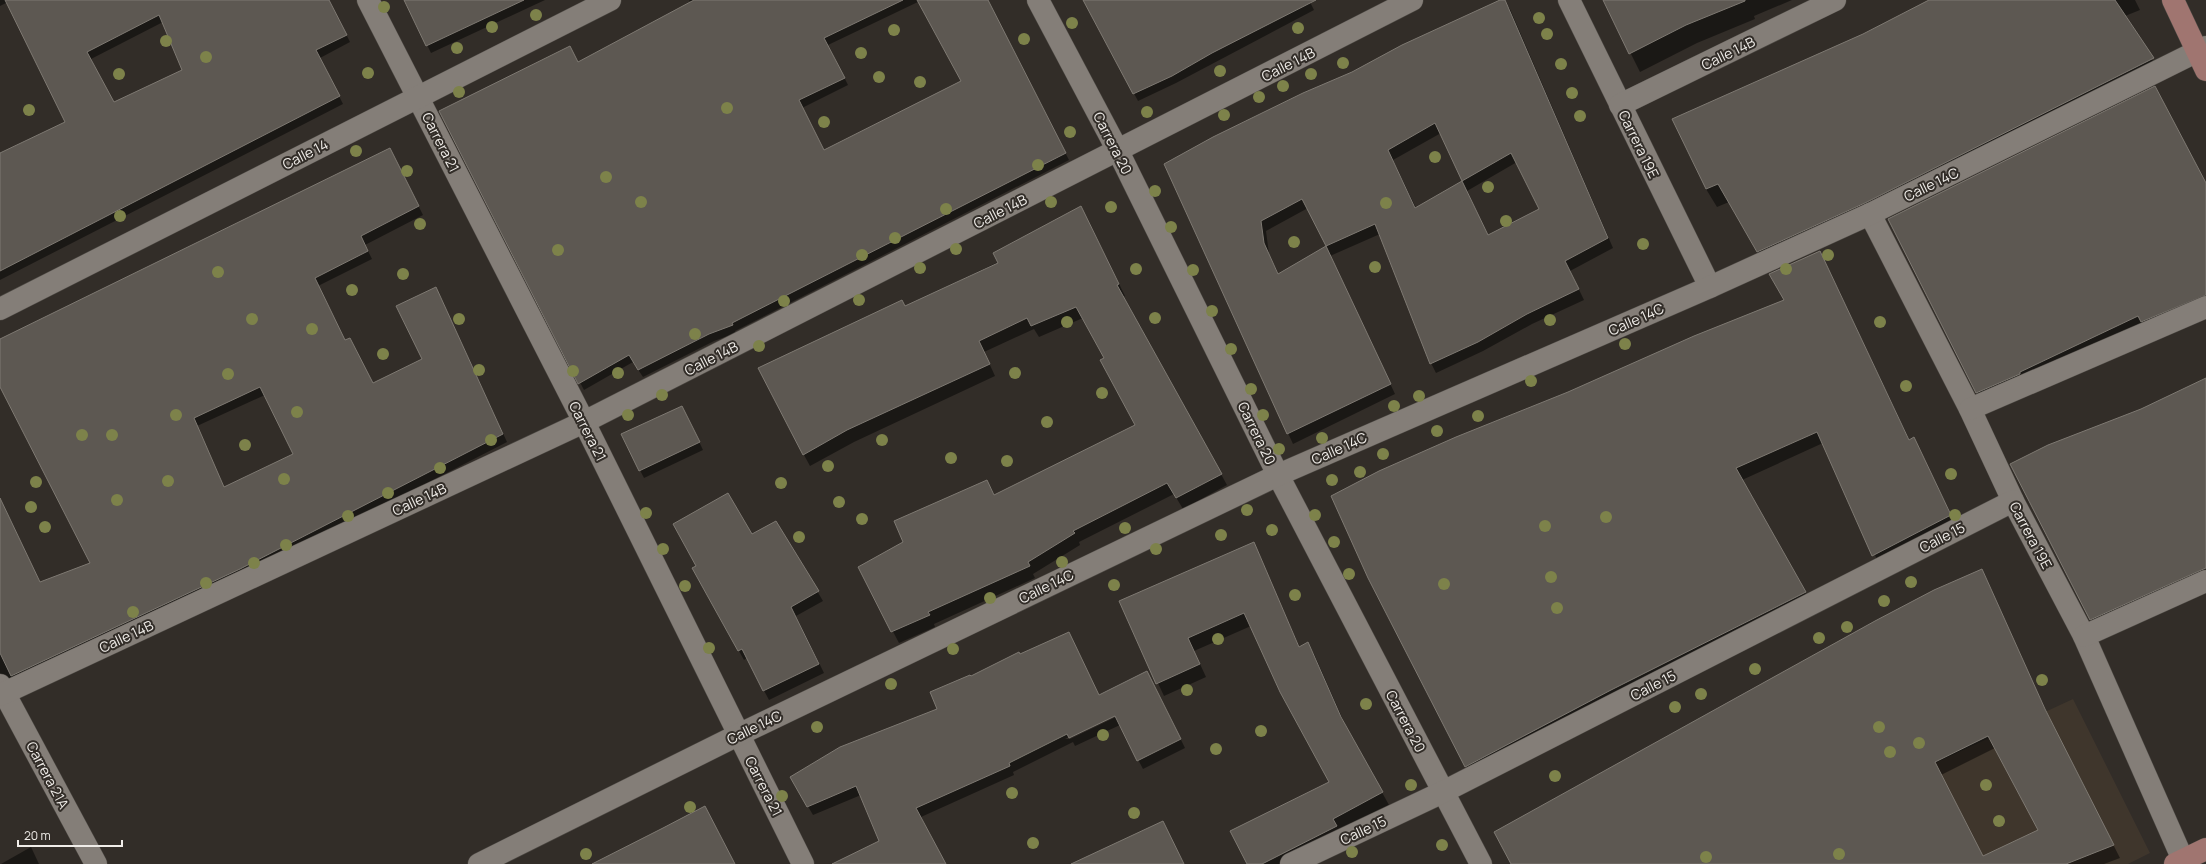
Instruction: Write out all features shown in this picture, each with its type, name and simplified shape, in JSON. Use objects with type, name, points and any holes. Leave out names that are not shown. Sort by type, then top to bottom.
[{"type":"street","name":"Carrera 21","points":[[368,0],[584,422],[803,864]]},
{"type":"street","name":"Calle 14","points":[[0,309],[610,0]]},
{"type":"street","name":"Carrera 20","points":[[1038,0],[1118,152],[1278,475],[1481,864]]},
{"type":"street","name":"Calle 14B","points":[[1,691],[584,422],[1118,152],[1412,0]]},
{"type":"street","name":"Carrera 19E","points":[[1569,0],[1710,287]]},
{"type":"street","name":"Calle 14B","points":[[1620,105],[1835,0]]},
{"type":"street","points":[[2173,0],[2203,56]]},
{"type":"street","name":"Calle 14C","points":[[479,864],[738,735],[1278,475],[1710,287],[1870,214],[2203,56]]},
{"type":"street","name":"Carrera 19E","points":[[1870,214],[1970,409],[2013,501],[2084,636],[2179,862]]},
{"type":"street","points":[[1970,409],[2206,307]]},
{"type":"street","name":"Calle 15","points":[[1291,864],[1443,792],[2013,501]]},
{"type":"street","points":[[2084,636],[2206,582]]},
{"type":"street","name":"Carrera 21A","points":[[1,691],[96,864]]},
{"type":"street","points":[[2179,862],[2206,849]]},
{"type":"shaded area","points":[[2073,699],[2150,853],[2128,864],[1718,864]]},
{"type":"building","points":[[5,0],[329,0],[347,35],[316,50],[340,96],[0,271],[0,153],[65,122]],"holes":[[[159,15],[182,70],[114,102],[87,52]]]},
{"type":"building","points":[[404,0],[524,0],[426,46]]},
{"type":"building","points":[[694,0],[903,0],[824,38],[845,78],[799,100],[824,150],[961,81],[917,0],[988,0],[1066,153],[732,323],[733,325],[709,334],[638,370],[629,355],[578,384],[439,111],[570,46],[578,62]]},
{"type":"building","points":[[1083,0],[1316,0],[1212,53],[1172,76],[1133,94]]},
{"type":"building","points":[[1500,0],[1505,0],[1608,238],[1565,261],[1579,289],[1527,314],[1478,342],[1430,364],[1375,224],[1326,246],[1391,384],[1287,434],[1164,164],[1213,137],[1303,93],[1352,72],[1402,45]],"holes":[[[1435,123],[1462,181],[1415,208],[1388,150]],[[1511,153],[1539,209],[1488,235],[1462,181]],[[1302,199],[1326,246],[1278,274],[1264,243],[1261,221]]]},
{"type":"building","points":[[1603,0],[1745,1],[1686,25],[1629,54]]},
{"type":"building","points":[[1929,0],[2115,0],[2154,58],[1865,203],[1757,252],[1718,184],[1706,189],[1672,119],[1863,34]]},
{"type":"building","points":[[2155,86],[2206,183],[2206,295],[2141,322],[2138,316],[2020,372],[2020,374],[1976,393],[1888,219]]},
{"type":"building","points":[[390,148],[419,206],[361,236],[368,251],[315,278],[345,340],[350,338],[373,383],[422,359],[396,306],[436,287],[503,434],[240,569],[11,676],[0,653],[0,498],[40,582],[90,563],[0,387],[0,339]],"holes":[[[260,387],[293,454],[224,487],[194,418]]]},
{"type":"building","points":[[1081,206],[1119,284],[1117,285],[1222,474],[1176,498],[1167,483],[1073,531],[1075,533],[1028,562],[1030,566],[928,612],[930,615],[891,632],[858,567],[903,542],[894,521],[987,480],[994,495],[1135,425],[1100,360],[1104,358],[1076,307],[1031,326],[1027,318],[979,341],[990,364],[847,430],[803,455],[758,368],[902,300],[905,306],[998,263],[993,253]]},
{"type":"building","points":[[1820,251],[1909,440],[1914,437],[1951,515],[1872,556],[1817,432],[1736,468],[1806,592],[1611,690],[1465,767],[1368,578],[1331,496],[1379,471],[1456,437],[1568,392],[1694,336],[1784,300],[1769,274]]},
{"type":"building","points":[[2206,378],[2206,568],[2090,620],[2010,464],[2048,445],[2141,409]]},
{"type":"building","points":[[682,406],[700,442],[639,471],[621,434]]},
{"type":"building","points":[[728,493],[752,534],[776,521],[819,591],[791,607],[819,664],[763,691],[742,649],[738,651],[692,568],[696,566],[673,524]]},
{"type":"building","points":[[1254,542],[1299,647],[1308,642],[1341,717],[1383,792],[1333,819],[1337,826],[1262,864],[1247,864],[1230,831],[1329,782],[1280,692],[1244,613],[1188,638],[1200,664],[1156,684],[1119,601]]},
{"type":"building","points":[[1982,569],[2045,709],[2114,845],[2066,864],[1511,864],[1494,832],[1875,621],[1934,590]],"holes":[[[1988,736],[2038,830],[1983,856],[1935,762]]]},
{"type":"building","points":[[1069,632],[1099,695],[1147,671],[1181,739],[1137,761],[1115,716],[1069,738],[1067,734],[1009,763],[1010,766],[916,808],[946,864],[832,864],[879,841],[856,786],[807,807],[790,777],[840,747],[937,709],[930,692],[970,675],[971,676],[1019,652],[1020,654]]},
{"type":"building","points":[[705,806],[735,864],[592,864],[663,828]]},
{"type":"building","points":[[1163,821],[1184,864],[1071,864]]}]
